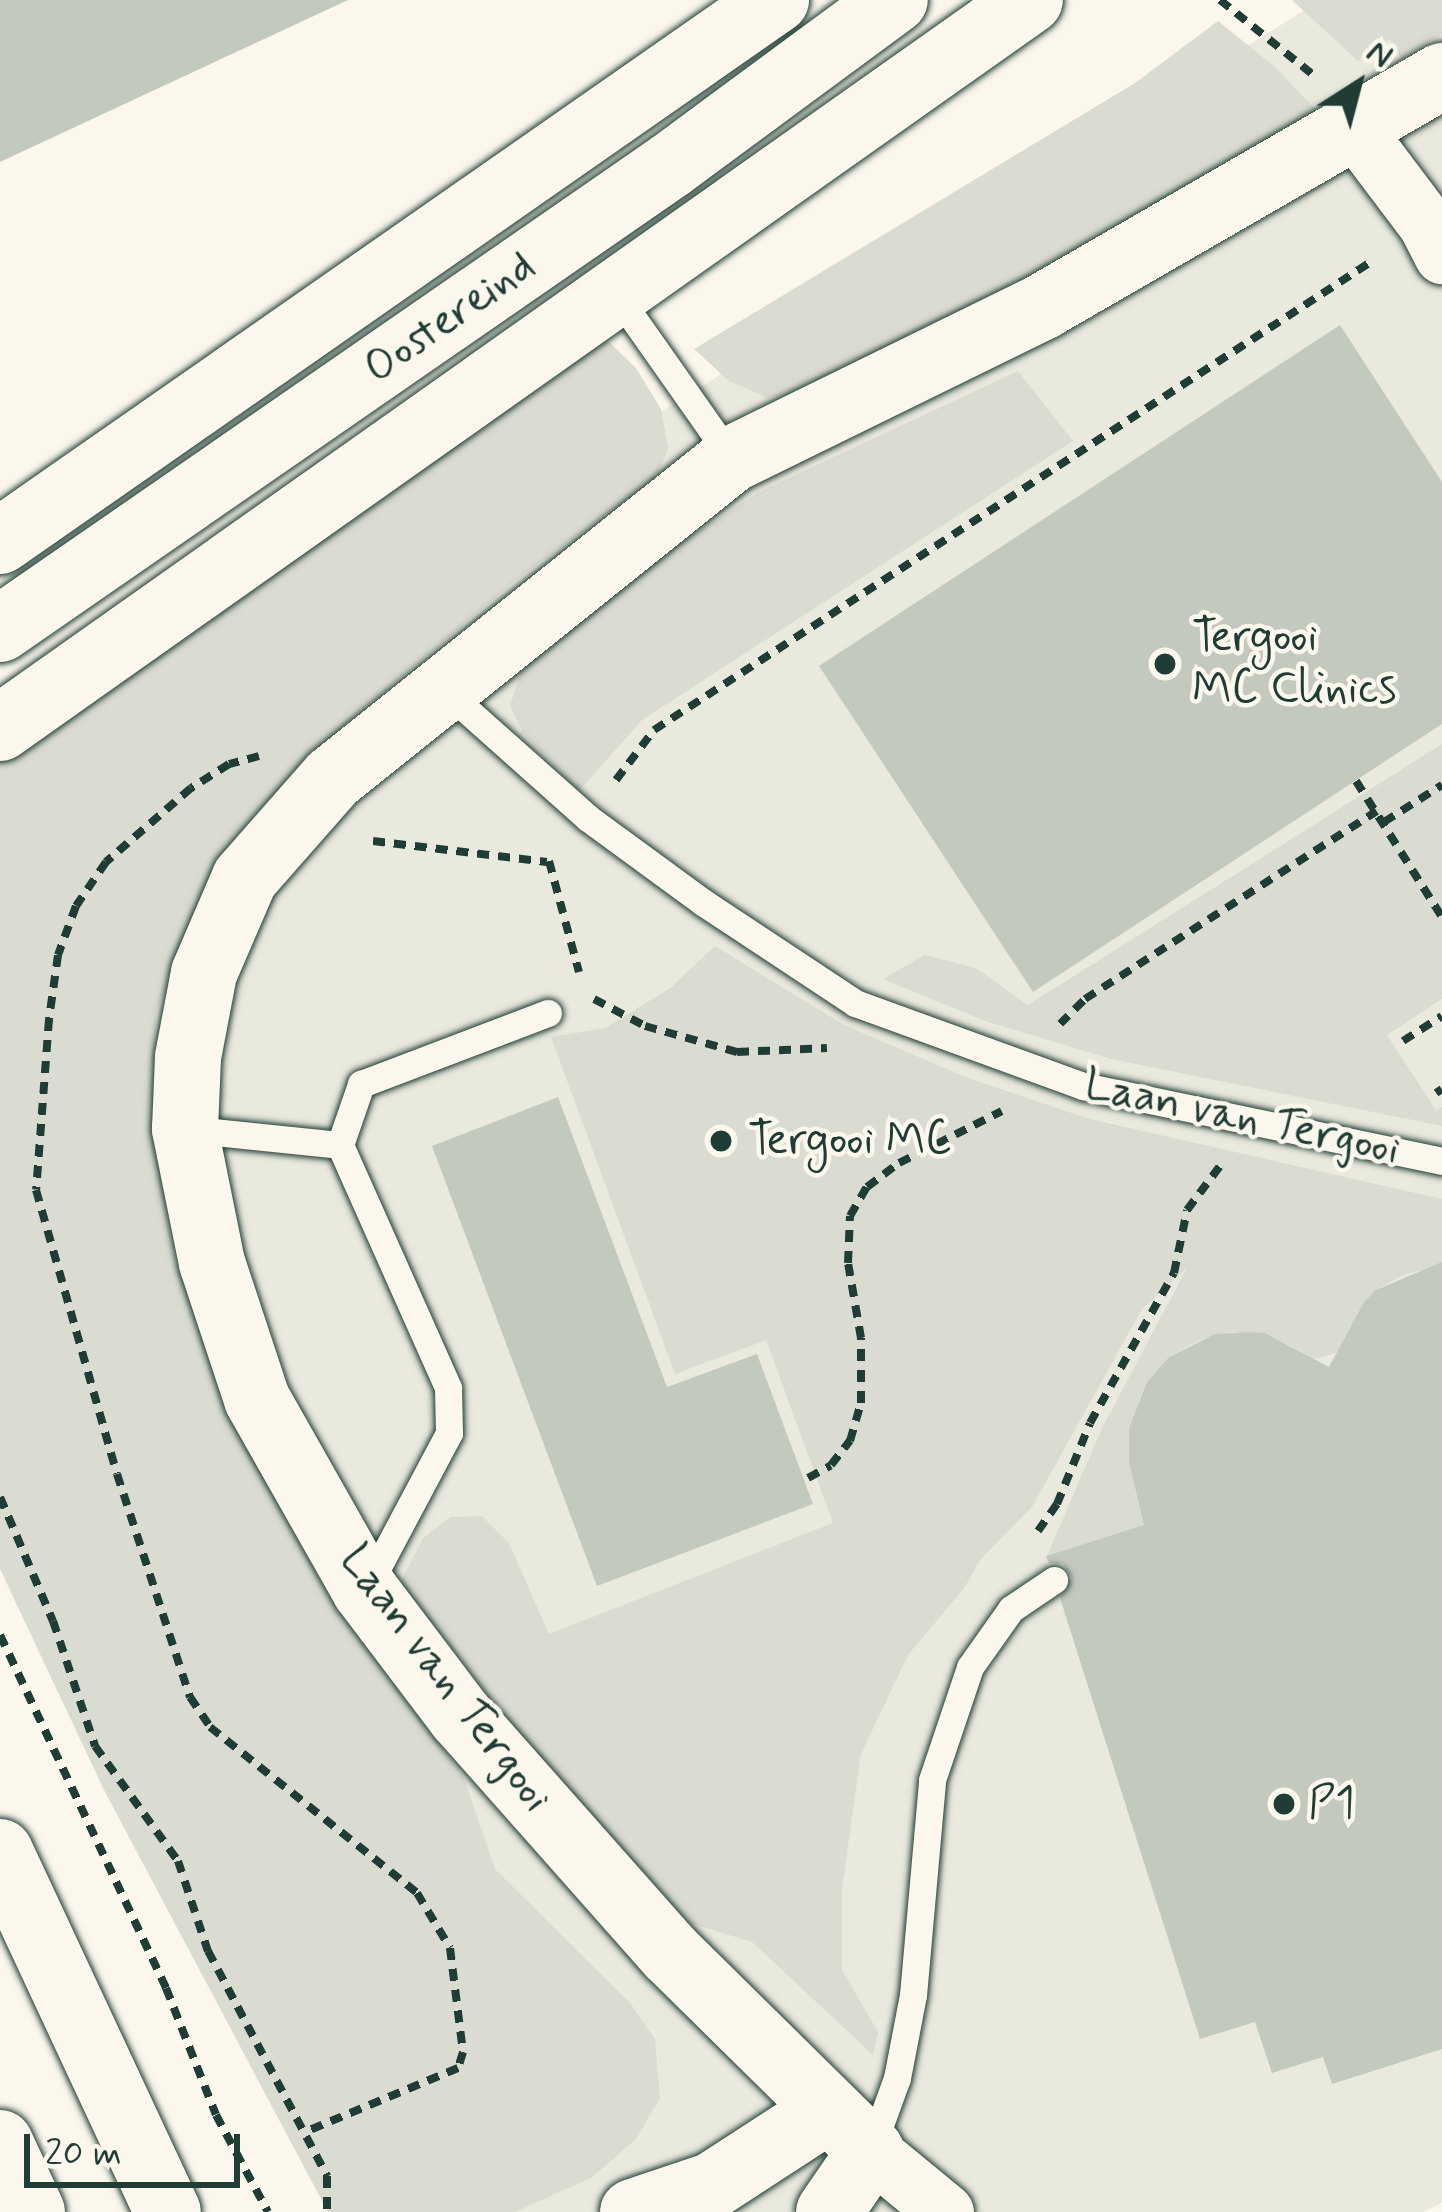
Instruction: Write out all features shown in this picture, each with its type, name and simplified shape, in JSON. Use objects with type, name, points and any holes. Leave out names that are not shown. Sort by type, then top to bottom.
[{"type":"main road","points":[[0,541],[776,0]]},
{"type":"main road","name":"Oostereind","points":[[0,629],[651,179],[895,0]]},
{"type":"main road","points":[[0,728],[613,290],[1030,0]]},
{"type":"main road","name":"Laan van Tergooi","points":[[849,2131],[670,1953],[461,1718],[365,1590],[257,1399],[212,1263],[185,1129],[188,1057],[204,973],[244,878],[333,778],[732,459],[1042,307],[1442,76]]},
{"type":"main road","points":[[0,1852],[168,2212]]},
{"type":"main road","points":[[633,2212],[849,2131]]},
{"type":"main road","points":[[829,2212],[849,2131]]},
{"type":"main road","points":[[0,2143],[32,2212]]},
{"type":"street","points":[[1354,128],[1435,240]]},
{"type":"street","points":[[849,2131],[945,2212]]},
{"type":"lane","points":[[613,290],[732,459]]},
{"type":"lane","name":"Laan van Tergooi","points":[[442,688],[588,818],[704,904],[855,1003],[1083,1086],[1442,1162]]},
{"type":"lane","points":[[365,1590],[449,1432],[448,1388],[340,1145],[361,1084],[548,1013]]},
{"type":"lane","points":[[185,1129],[340,1145]]},
{"type":"lane","points":[[849,2131],[897,2078],[913,1995],[932,1780],[970,1667],[1011,1609],[1054,1580]]},
{"type":"path","points":[[1220,0],[1297,58],[1354,128]]},
{"type":"path","points":[[612,786],[654,730],[1435,240]]},
{"type":"path","points":[[1356,781],[1442,917]]},
{"type":"path","points":[[1384,822],[1442,785]]},
{"type":"path","points":[[560,848],[547,862],[586,995],[646,1026],[737,1052],[849,1047]]},
{"type":"path","points":[[1403,1041],[1442,1016]]},
{"type":"path","points":[[1011,1609],[1019,1557],[1057,1504],[1090,1423],[1174,1273],[1187,1210],[1245,1123]]},
{"type":"path","points":[[0,1497],[53,1621],[94,1746],[178,1861],[208,1951],[328,2176],[327,2212]]},
{"type":"path","points":[[0,1635],[166,1988],[216,2115],[268,2212]]},
{"type":"shaded area","points":[[1292,0],[1442,0],[1442,34],[1401,58],[1390,39],[1358,61]]},
{"type":"shaded area","name":"Tergooi MC","points":[[1321,0],[1442,0],[1442,2203],[1423,2212],[338,2212],[0,878],[301,672],[664,410]]},
{"type":"shaded area","points":[[1218,21],[1275,67],[1317,111],[1034,276],[821,385],[768,398],[729,381],[694,349],[1135,83]]},
{"type":"shaded area","points":[[609,342],[636,368],[661,409],[668,448],[657,477],[516,580],[310,754],[244,828],[198,909],[156,1012],[152,1119],[174,1257],[231,1411],[331,1592],[464,1778],[495,1869],[630,2003],[655,2039],[660,2098],[636,2139],[591,2178],[515,2212],[328,2212],[105,1792],[0,1569],[0,754],[574,344]]},
{"type":"shaded area","points":[[1018,371],[1073,441],[642,720],[579,791],[524,734],[510,706],[520,673],[539,649],[647,565],[759,492]]},
{"type":"shaded area","points":[[1442,744],[1442,999],[1387,1035],[1436,1110],[1442,1107],[1442,1126],[1111,1059],[985,1021],[883,979],[925,955],[976,968],[1028,1005]]},
{"type":"shaded area","points":[[715,946],[844,1025],[968,1078],[1090,1119],[1442,1199],[1442,1266],[1405,1274],[1376,1290],[1336,1353],[1315,1359],[1265,1333],[1232,1332],[1199,1340],[1169,1357],[1147,1382],[1129,1428],[1129,1462],[1147,1524],[1047,1556],[1102,1428],[1187,1268],[1142,1309],[1032,1507],[980,1560],[965,1587],[908,1655],[861,1754],[842,1889],[842,1970],[878,2032],[873,2055],[752,1942],[683,1921],[582,1814],[400,1583],[423,1538],[451,1517],[482,1516],[509,1543],[549,1634],[833,1523],[766,1340],[675,1374],[551,1037],[605,1028],[669,989]]},
{"type":"building","points":[[0,0],[348,0],[0,162]]},
{"type":"building","points":[[1340,325],[1442,482],[1442,724],[1033,992],[819,666]]},
{"type":"building","points":[[558,1097],[667,1387],[757,1354],[813,1504],[597,1586],[432,1146]]},
{"type":"building","name":"P1","points":[[1442,1262],[1442,2049],[1332,2084],[1323,2057],[1272,2073],[1255,2022],[1200,2039],[1060,1598],[1072,1578],[1063,1564],[1049,1563],[1046,1556],[1144,1525],[1129,1462],[1129,1428],[1147,1382],[1169,1357],[1215,1334],[1265,1333],[1329,1367],[1364,1302],[1376,1290]]},
{"type":"place","name":"Tergooi MC Clinics","points":[[1165,664]]},
{"type":"place","name":"Tergooi MC","points":[[721,1141]]},
{"type":"place","name":"P1","points":[[1284,1804]]}]
